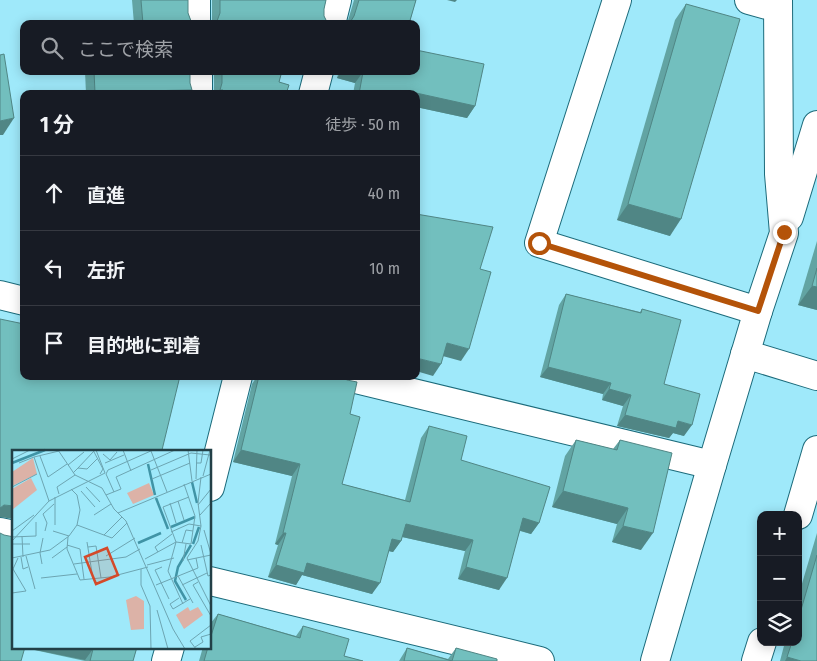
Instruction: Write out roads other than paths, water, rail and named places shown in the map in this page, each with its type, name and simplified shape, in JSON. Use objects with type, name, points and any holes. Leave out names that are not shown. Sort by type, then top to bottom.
[{"type":"street","points":[[196,0],[196,20]]},
{"type":"street","points":[[332,20],[337,0]]},
{"type":"street","points":[[617,0],[539,243],[758,311]]},
{"type":"street","points":[[749,0],[778,4],[780,174],[784,232]]},
{"type":"street","points":[[198,75],[198,90]]},
{"type":"street","points":[[314,90],[318,75]]},
{"type":"street","points":[[656,661],[745,354],[817,125]]},
{"type":"street","points":[[0,295],[20,300]]},
{"type":"street","points":[[745,354],[817,376]]},
{"type":"street","points":[[211,484],[237,380]]},
{"type":"street","points":[[360,380],[712,465]]},
{"type":"street","points":[[799,511],[817,450]]},
{"type":"street","points":[[211,581],[540,661]]},
{"type":"street","points":[[756,661],[761,646]]},
{"type":"street","points":[[166,661],[170,648]]}]
